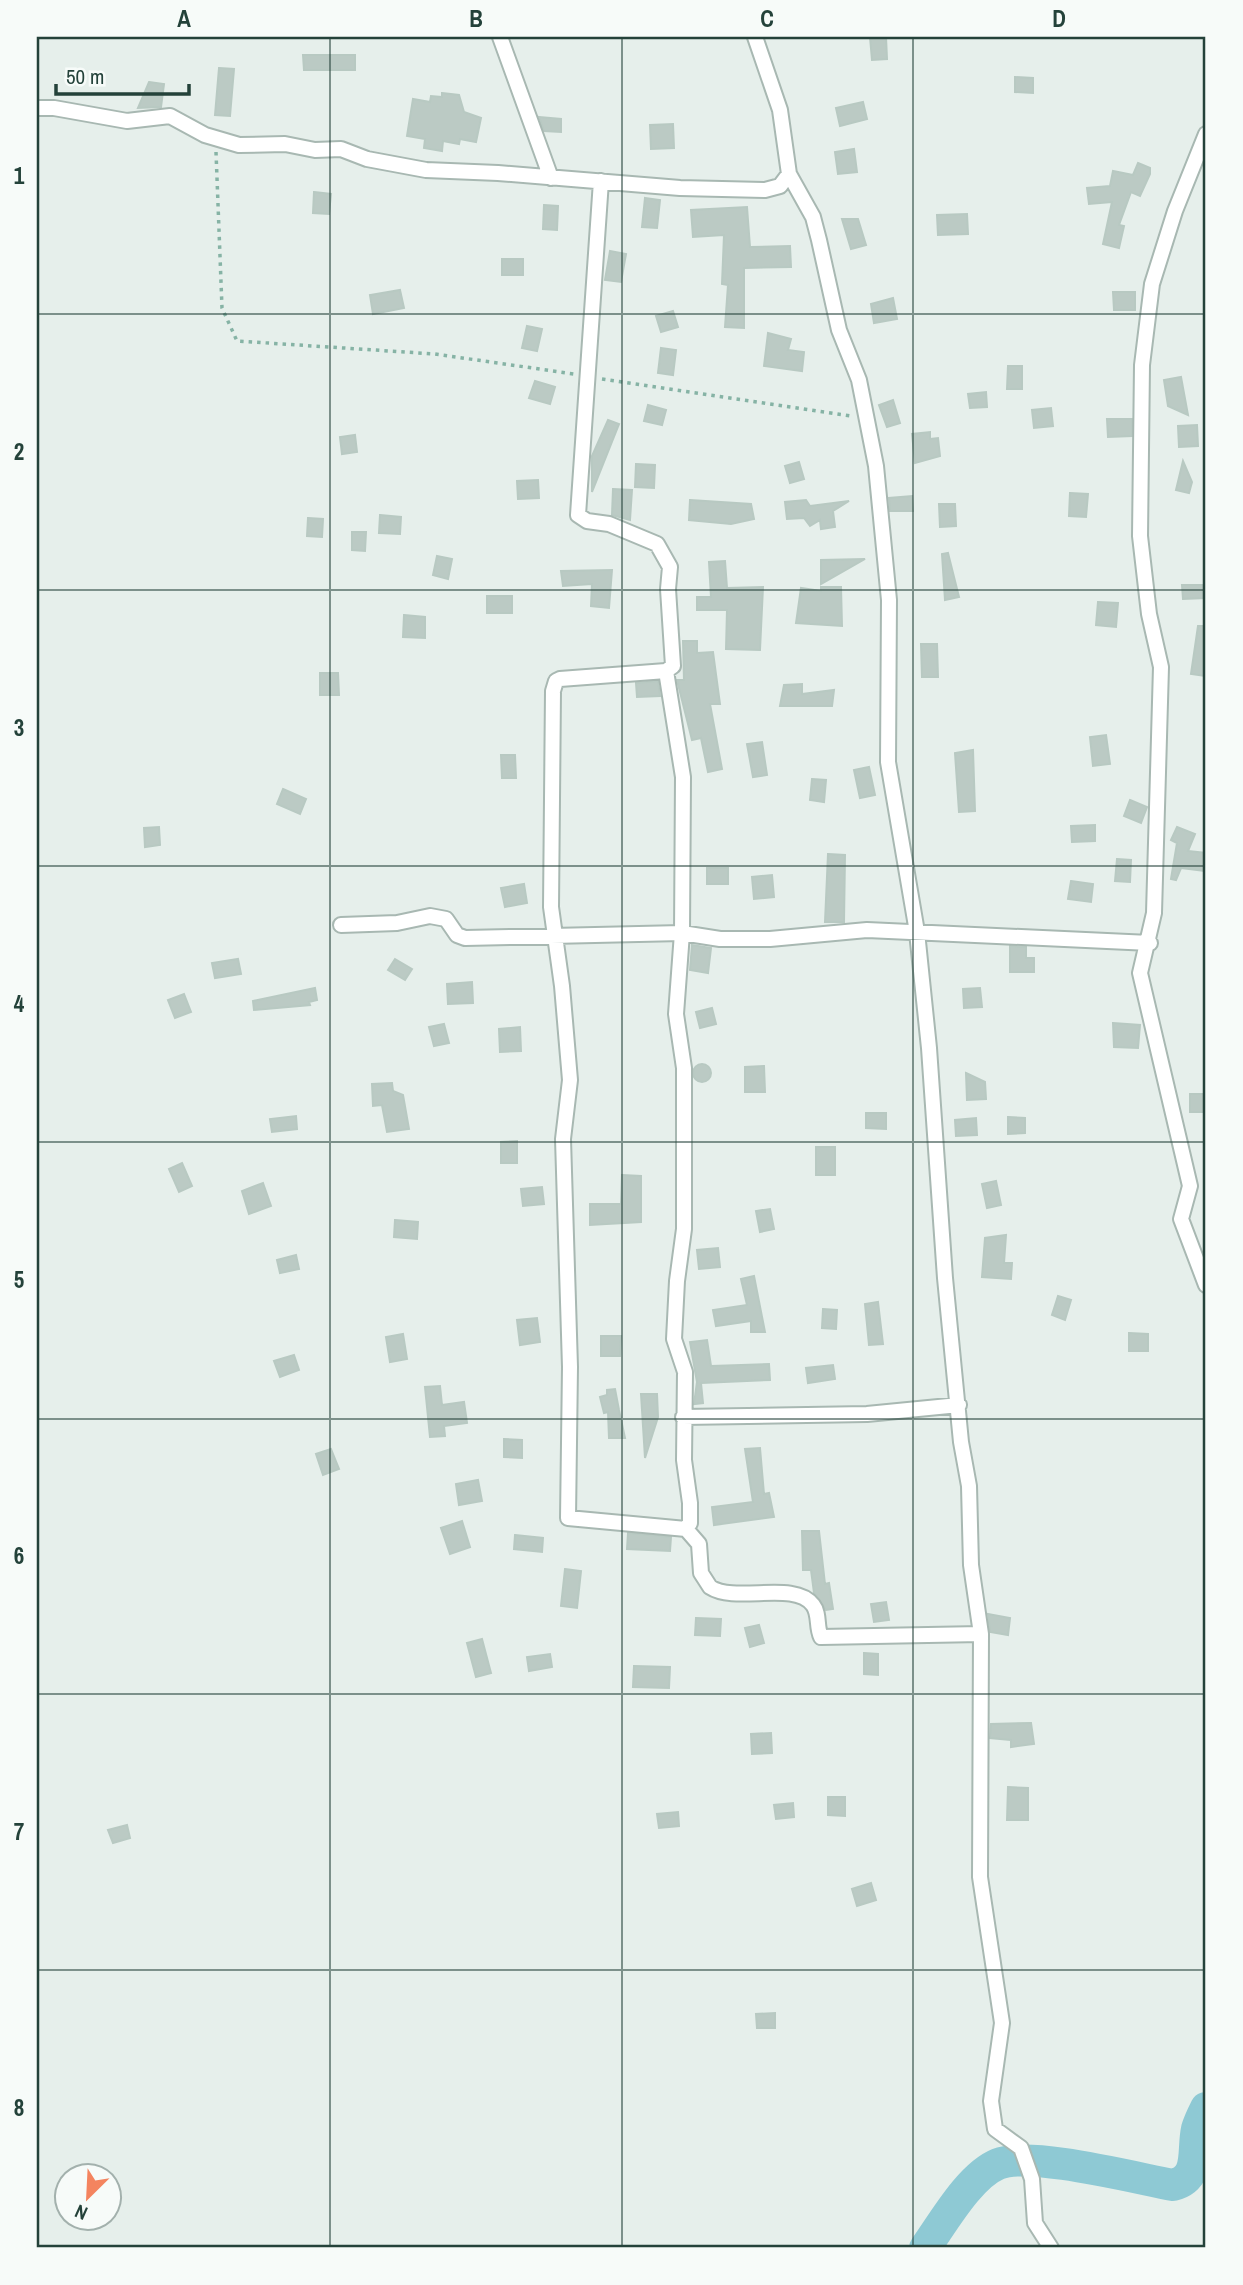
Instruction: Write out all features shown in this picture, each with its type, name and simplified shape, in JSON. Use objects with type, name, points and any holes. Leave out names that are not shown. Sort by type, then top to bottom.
[{"type":"street","points":[[500,37],[551,178]]},
{"type":"street","points":[[755,37],[780,110],[789,174],[813,217],[829,294],[859,380],[876,466],[889,600],[888,762],[917,932],[929,1048],[945,1278],[969,1486],[971,1565],[981,1634],[980,1877],[1002,2023],[991,2101],[995,2130],[1021,2148],[1032,2179],[1035,2223],[1051,2248]]},
{"type":"street","points":[[37,108],[54,108],[127,121],[170,116],[215,138],[239,145],[285,144],[315,150],[341,149],[367,159],[426,170],[680,188],[765,190],[780,186],[789,174]]},
{"type":"street","points":[[1206,134],[1175,211],[1153,284],[1142,365],[1140,536],[1149,614],[1161,667],[1154,913],[1150,943],[1140,973],[1190,1186],[1181,1219],[1206,1284]]},
{"type":"street","points":[[601,181],[585,376],[578,515],[587,521],[609,524],[631,535],[652,540],[667,561],[670,567],[668,600],[673,666],[666,671],[578,676],[556,681],[551,907],[570,1080],[563,1139],[570,1367],[568,1518],[687,1529],[699,1544],[701,1573],[710,1587],[733,1595],[773,1593],[806,1599],[815,1607],[821,1637],[981,1634]]},
{"type":"street","points":[[666,671],[683,778],[682,933],[676,1014],[684,1068],[684,1229],[677,1281],[674,1339],[685,1372],[683,1417],[690,1503],[690,1523],[687,1529]]},
{"type":"street","points":[[341,925],[397,923],[430,916],[446,919],[457,935],[465,938],[682,933],[720,939],[770,939],[867,930],[1150,943]]},
{"type":"street","points":[[683,1417],[867,1414],[959,1405]]},
{"type":"path","points":[[215,138],[222,308],[237,341],[435,354],[867,418]]},
{"type":"building","points":[[870,37],[886,37],[887,59],[872,60]]},
{"type":"building","points":[[303,55],[355,55],[355,70],[304,70]]},
{"type":"building","points":[[219,68],[234,69],[230,116],[215,115]]},
{"type":"building","points":[[1015,77],[1033,78],[1033,93],[1015,92]]},
{"type":"building","points":[[149,82],[164,84],[161,107],[138,108]]},
{"type":"building","points":[[442,93],[459,95],[464,112],[481,118],[476,142],[460,139],[459,144],[443,141],[442,151],[424,148],[425,139],[407,136],[413,99],[430,102],[431,96],[442,97]]},
{"type":"building","points":[[863,102],[867,119],[840,126],[836,108]]},
{"type":"building","points":[[539,117],[561,119],[561,132],[544,131]]},
{"type":"building","points":[[673,124],[674,148],[651,149],[650,125]]},
{"type":"building","points":[[854,149],[857,172],[838,174],[835,152]]},
{"type":"building","points":[[1138,163],[1150,168],[1150,174],[1140,196],[1131,192],[1119,225],[1124,226],[1119,248],[1103,244],[1112,202],[1089,204],[1087,188],[1110,186],[1113,171],[1133,175]]},
{"type":"building","points":[[314,192],[331,194],[329,214],[313,213]]},
{"type":"building","points":[[645,198],[660,200],[657,228],[642,227]]},
{"type":"building","points":[[544,205],[558,206],[557,230],[543,229]]},
{"type":"building","points":[[747,207],[750,247],[790,246],[791,267],[744,268],[744,328],[725,327],[728,285],[722,284],[724,235],[693,237],[691,210]]},
{"type":"building","points":[[967,214],[968,234],[938,235],[937,215]]},
{"type":"building","points":[[842,219],[858,219],[866,245],[851,249]]},
{"type":"building","points":[[610,251],[626,254],[621,282],[605,280]]},
{"type":"building","points":[[502,259],[523,259],[523,275],[502,275]]},
{"type":"building","points":[[400,290],[404,308],[373,314],[370,295]]},
{"type":"building","points":[[1113,292],[1135,292],[1135,310],[1114,310]]},
{"type":"building","points":[[893,298],[897,319],[874,323],[871,304]]},
{"type":"building","points":[[673,311],[678,327],[661,332],[656,316]]},
{"type":"building","points":[[527,326],[542,329],[537,351],[522,348]]},
{"type":"building","points":[[768,333],[791,339],[788,350],[804,352],[802,371],[764,366]]},
{"type":"building","points":[[661,348],[676,350],[673,375],[658,373]]},
{"type":"building","points":[[1008,366],[1022,366],[1022,389],[1007,389]]},
{"type":"building","points":[[1181,377],[1188,415],[1168,406],[1164,380]]},
{"type":"building","points":[[535,381],[555,387],[550,404],[529,398]]},
{"type":"building","points":[[986,392],[987,407],[970,408],[968,394]]},
{"type":"building","points":[[893,400],[900,423],[887,427],[879,405]]},
{"type":"building","points":[[648,405],[666,410],[662,425],[644,421]]},
{"type":"building","points":[[1051,408],[1053,426],[1034,428],[1032,410]]},
{"type":"building","points":[[1107,419],[1132,419],[1132,436],[1108,437]]},
{"type":"building","points":[[608,420],[619,424],[592,492],[592,456]]},
{"type":"building","points":[[1197,425],[1198,446],[1179,447],[1178,426]]},
{"type":"building","points":[[930,432],[930,439],[938,438],[940,456],[915,463],[912,434]]},
{"type":"building","points":[[355,435],[357,452],[342,454],[340,437]]},
{"type":"building","points":[[1183,461],[1192,482],[1189,493],[1176,490]]},
{"type":"building","points":[[799,462],[804,479],[790,483],[785,466]]},
{"type":"building","points":[[636,464],[655,465],[654,488],[635,487]]},
{"type":"building","points":[[538,480],[539,498],[518,499],[517,481]]},
{"type":"building","points":[[613,489],[632,490],[630,520],[612,515]]},
{"type":"building","points":[[1070,493],[1088,494],[1086,517],[1069,516]]},
{"type":"building","points":[[912,496],[913,511],[890,511],[889,498]]},
{"type":"building","points":[[690,500],[751,504],[754,519],[731,524],[689,520]]},
{"type":"building","points":[[806,500],[810,506],[849,501],[833,511],[835,527],[821,529],[820,520],[810,526],[804,518],[787,519],[785,502]]},
{"type":"building","points":[[939,504],[955,504],[956,526],[940,527]]},
{"type":"building","points":[[380,515],[401,517],[400,534],[379,533]]},
{"type":"building","points":[[308,518],[323,519],[322,537],[307,536]]},
{"type":"building","points":[[352,532],[366,532],[365,551],[352,550]]},
{"type":"building","points":[[948,553],[959,597],[945,600],[942,554]]},
{"type":"building","points":[[437,556],[452,559],[448,579],[433,575]]},
{"type":"building","points":[[865,559],[821,584],[821,560]]},
{"type":"building","points":[[725,561],[727,588],[763,587],[760,650],[726,649],[727,610],[697,610],[697,597],[711,597],[709,562]]},
{"type":"building","points":[[612,570],[609,608],[591,606],[592,584],[563,586],[561,571]]},
{"type":"building","points":[[1182,585],[1206,585],[1206,598],[1183,599]]},
{"type":"building","points":[[821,587],[841,587],[842,626],[796,623],[801,588],[821,591]]},
{"type":"building","points":[[487,596],[512,596],[512,613],[487,613]]},
{"type":"building","points":[[1098,602],[1118,603],[1116,627],[1096,625]]},
{"type":"building","points":[[404,615],[425,617],[425,638],[403,637]]},
{"type":"building","points":[[1198,626],[1206,626],[1206,676],[1191,674]]},
{"type":"building","points":[[683,641],[697,641],[697,653],[713,652],[720,704],[710,704],[722,769],[708,772],[701,738],[692,740],[677,680],[684,680]]},
{"type":"building","points":[[921,644],[937,644],[938,677],[922,677]]},
{"type":"building","points":[[320,673],[338,673],[339,695],[320,695]]},
{"type":"building","points":[[658,681],[660,696],[637,697],[636,683]]},
{"type":"building","points":[[802,684],[802,694],[834,690],[832,706],[780,706],[784,685]]},
{"type":"building","points":[[1106,735],[1110,764],[1093,766],[1090,737]]},
{"type":"building","points":[[762,742],[767,775],[753,777],[747,744]]},
{"type":"building","points":[[973,750],[975,811],[959,812],[955,753]]},
{"type":"building","points":[[501,755],[515,755],[516,778],[502,778]]},
{"type":"building","points":[[869,767],[875,795],[860,798],[854,770]]},
{"type":"building","points":[[812,779],[826,780],[824,802],[810,800]]},
{"type":"building","points":[[283,789],[306,799],[300,814],[277,804]]},
{"type":"building","points":[[1130,800],[1147,807],[1141,823],[1124,816]]},
{"type":"building","points":[[1095,825],[1095,841],[1072,842],[1071,826]]},
{"type":"building","points":[[159,827],[160,845],[145,847],[144,828]]},
{"type":"building","points":[[1177,827],[1195,834],[1188,851],[1206,853],[1206,871],[1181,868],[1176,880],[1171,879],[1177,843],[1171,840]]},
{"type":"building","points":[[828,854],[845,855],[844,922],[825,922]]},
{"type":"building","points":[[1117,859],[1131,860],[1130,882],[1115,881]]},
{"type":"building","points":[[707,868],[728,868],[728,884],[707,884]]},
{"type":"building","points":[[772,875],[774,897],[754,899],[752,877]]},
{"type":"building","points":[[1071,881],[1093,884],[1091,902],[1068,899]]},
{"type":"building","points":[[524,884],[527,903],[505,907],[501,888]]},
{"type":"building","points":[[692,945],[711,948],[708,973],[690,970]]},
{"type":"building","points":[[1010,946],[1026,947],[1026,958],[1034,958],[1034,972],[1010,972]]},
{"type":"building","points":[[238,959],[241,974],[215,978],[212,963]]},
{"type":"building","points":[[395,959],[412,969],[405,980],[388,970]]},
{"type":"building","points":[[472,982],[473,1003],[448,1004],[447,984]]},
{"type":"building","points":[[315,988],[317,1000],[309,1002],[310,1005],[254,1010],[253,1001]]},
{"type":"building","points":[[980,988],[982,1007],[964,1008],[963,989]]},
{"type":"building","points":[[184,994],[191,1012],[175,1018],[168,1000]]},
{"type":"building","points":[[712,1008],[716,1024],[700,1028],[696,1012]]},
{"type":"building","points":[[1113,1023],[1140,1025],[1138,1048],[1114,1047]]},
{"type":"building","points":[[444,1024],[449,1043],[434,1046],[429,1027]]},
{"type":"building","points":[[520,1027],[521,1051],[500,1052],[499,1029]]},
{"type":"building","points":[[702,1064],[710,1069],[711,1073],[706,1081],[702,1082],[694,1077],[693,1073],[698,1065]]},
{"type":"building","points":[[764,1066],[765,1092],[745,1092],[745,1067]]},
{"type":"building","points":[[966,1073],[985,1082],[986,1099],[967,1100]]},
{"type":"building","points":[[392,1083],[393,1091],[403,1095],[409,1129],[387,1132],[382,1105],[373,1106],[372,1084]]},
{"type":"building","points":[[1190,1094],[1205,1094],[1205,1112],[1190,1112]]},
{"type":"building","points":[[866,1113],[886,1113],[886,1129],[866,1128]]},
{"type":"building","points":[[296,1116],[297,1129],[272,1132],[270,1119]]},
{"type":"building","points":[[1008,1117],[1025,1118],[1025,1133],[1008,1134]]},
{"type":"building","points":[[976,1118],[977,1135],[956,1136],[955,1120]]},
{"type":"building","points":[[517,1141],[517,1163],[501,1163],[501,1142]]},
{"type":"building","points":[[816,1147],[835,1147],[835,1175],[816,1175]]},
{"type":"building","points":[[182,1163],[192,1186],[179,1192],[169,1169]]},
{"type":"building","points":[[622,1175],[641,1176],[641,1222],[590,1225],[590,1204],[621,1204]]},
{"type":"building","points":[[996,1181],[1001,1205],[987,1208],[982,1184]]},
{"type":"building","points":[[263,1183],[271,1206],[249,1214],[242,1191]]},
{"type":"building","points":[[542,1187],[544,1204],[523,1206],[521,1189]]},
{"type":"building","points":[[770,1209],[774,1229],[760,1232],[756,1211]]},
{"type":"building","points":[[395,1220],[418,1222],[417,1239],[394,1237]]},
{"type":"building","points":[[1006,1235],[1004,1263],[1012,1263],[1011,1279],[982,1277],[985,1238]]},
{"type":"building","points":[[718,1248],[720,1267],[699,1269],[697,1250]]},
{"type":"building","points":[[296,1255],[299,1269],[280,1273],[277,1260]]},
{"type":"building","points":[[754,1276],[765,1332],[751,1332],[751,1321],[716,1326],[713,1310],[747,1305],[741,1279]]},
{"type":"building","points":[[1058,1296],[1071,1300],[1065,1320],[1052,1315]]},
{"type":"building","points":[[878,1302],[883,1344],[869,1345],[865,1304]]},
{"type":"building","points":[[823,1309],[837,1310],[836,1329],[822,1328]]},
{"type":"building","points":[[537,1318],[540,1342],[520,1345],[517,1320]]},
{"type":"building","points":[[1129,1333],[1148,1334],[1148,1351],[1129,1351]]},
{"type":"building","points":[[403,1334],[407,1359],[390,1362],[386,1337]]},
{"type":"building","points":[[601,1336],[621,1336],[620,1356],[601,1356]]},
{"type":"building","points":[[707,1340],[711,1366],[769,1364],[770,1380],[701,1383],[703,1403],[694,1404],[697,1382],[690,1342]]},
{"type":"building","points":[[294,1355],[299,1370],[280,1377],[274,1361]]},
{"type":"building","points":[[833,1365],[835,1379],[808,1383],[806,1368]]},
{"type":"building","points":[[440,1386],[442,1405],[464,1402],[467,1423],[444,1426],[445,1436],[430,1437],[425,1387]]},
{"type":"building","points":[[615,1389],[625,1438],[609,1438],[608,1412],[604,1413],[600,1397],[607,1395],[607,1390]]},
{"type":"building","points":[[641,1394],[657,1394],[658,1417],[645,1458]]},
{"type":"building","points":[[504,1439],[522,1440],[522,1458],[504,1457]]},
{"type":"building","points":[[760,1448],[764,1494],[769,1493],[774,1517],[714,1525],[712,1507],[753,1502],[745,1449]]},
{"type":"building","points":[[331,1449],[339,1469],[323,1475],[316,1454]]},
{"type":"building","points":[[478,1480],[482,1501],[459,1505],[456,1484]]},
{"type":"building","points":[[462,1521],[470,1547],[450,1554],[441,1528]]},
{"type":"building","points":[[802,1531],[819,1531],[825,1584],[829,1583],[833,1609],[826,1610],[814,1593],[811,1570],[803,1570]]},
{"type":"building","points":[[628,1533],[671,1537],[670,1551],[627,1549]]},
{"type":"building","points":[[515,1535],[543,1538],[542,1552],[514,1549]]},
{"type":"building","points":[[565,1569],[581,1571],[577,1608],[561,1606]]},
{"type":"building","points":[[886,1602],[889,1620],[874,1622],[871,1604]]},
{"type":"building","points":[[988,1614],[1010,1618],[1008,1635],[990,1632]]},
{"type":"building","points":[[696,1618],[721,1619],[720,1636],[695,1635]]},
{"type":"building","points":[[759,1625],[764,1643],[750,1647],[745,1628]]},
{"type":"building","points":[[482,1639],[491,1673],[476,1677],[467,1643]]},
{"type":"building","points":[[864,1653],[878,1654],[878,1675],[864,1674]]},
{"type":"building","points":[[550,1654],[552,1667],[529,1671],[527,1657]]},
{"type":"building","points":[[634,1666],[670,1667],[669,1688],[633,1687]]},
{"type":"building","points":[[1031,1723],[1034,1744],[1011,1747],[1011,1740],[990,1738],[991,1724]]},
{"type":"building","points":[[771,1733],[772,1753],[752,1754],[751,1734]]},
{"type":"building","points":[[1008,1787],[1028,1788],[1028,1820],[1007,1820]]},
{"type":"building","points":[[828,1797],[845,1797],[845,1816],[828,1815]]},
{"type":"building","points":[[793,1803],[794,1817],[776,1819],[774,1805]]},
{"type":"building","points":[[678,1812],[679,1826],[659,1828],[657,1814]]},
{"type":"building","points":[[127,1825],[130,1838],[113,1843],[108,1830]]},
{"type":"building","points":[[871,1883],[876,1900],[857,1906],[852,1889]]},
{"type":"building","points":[[775,2013],[775,2028],[757,2028],[756,2014]]},
{"type":"waterway","points":[[925,2248],[967,2189],[987,2170],[998,2164],[1013,2161],[1057,2163],[1173,2185],[1182,2181],[1192,2170],[1197,2129],[1206,2108]]}]
